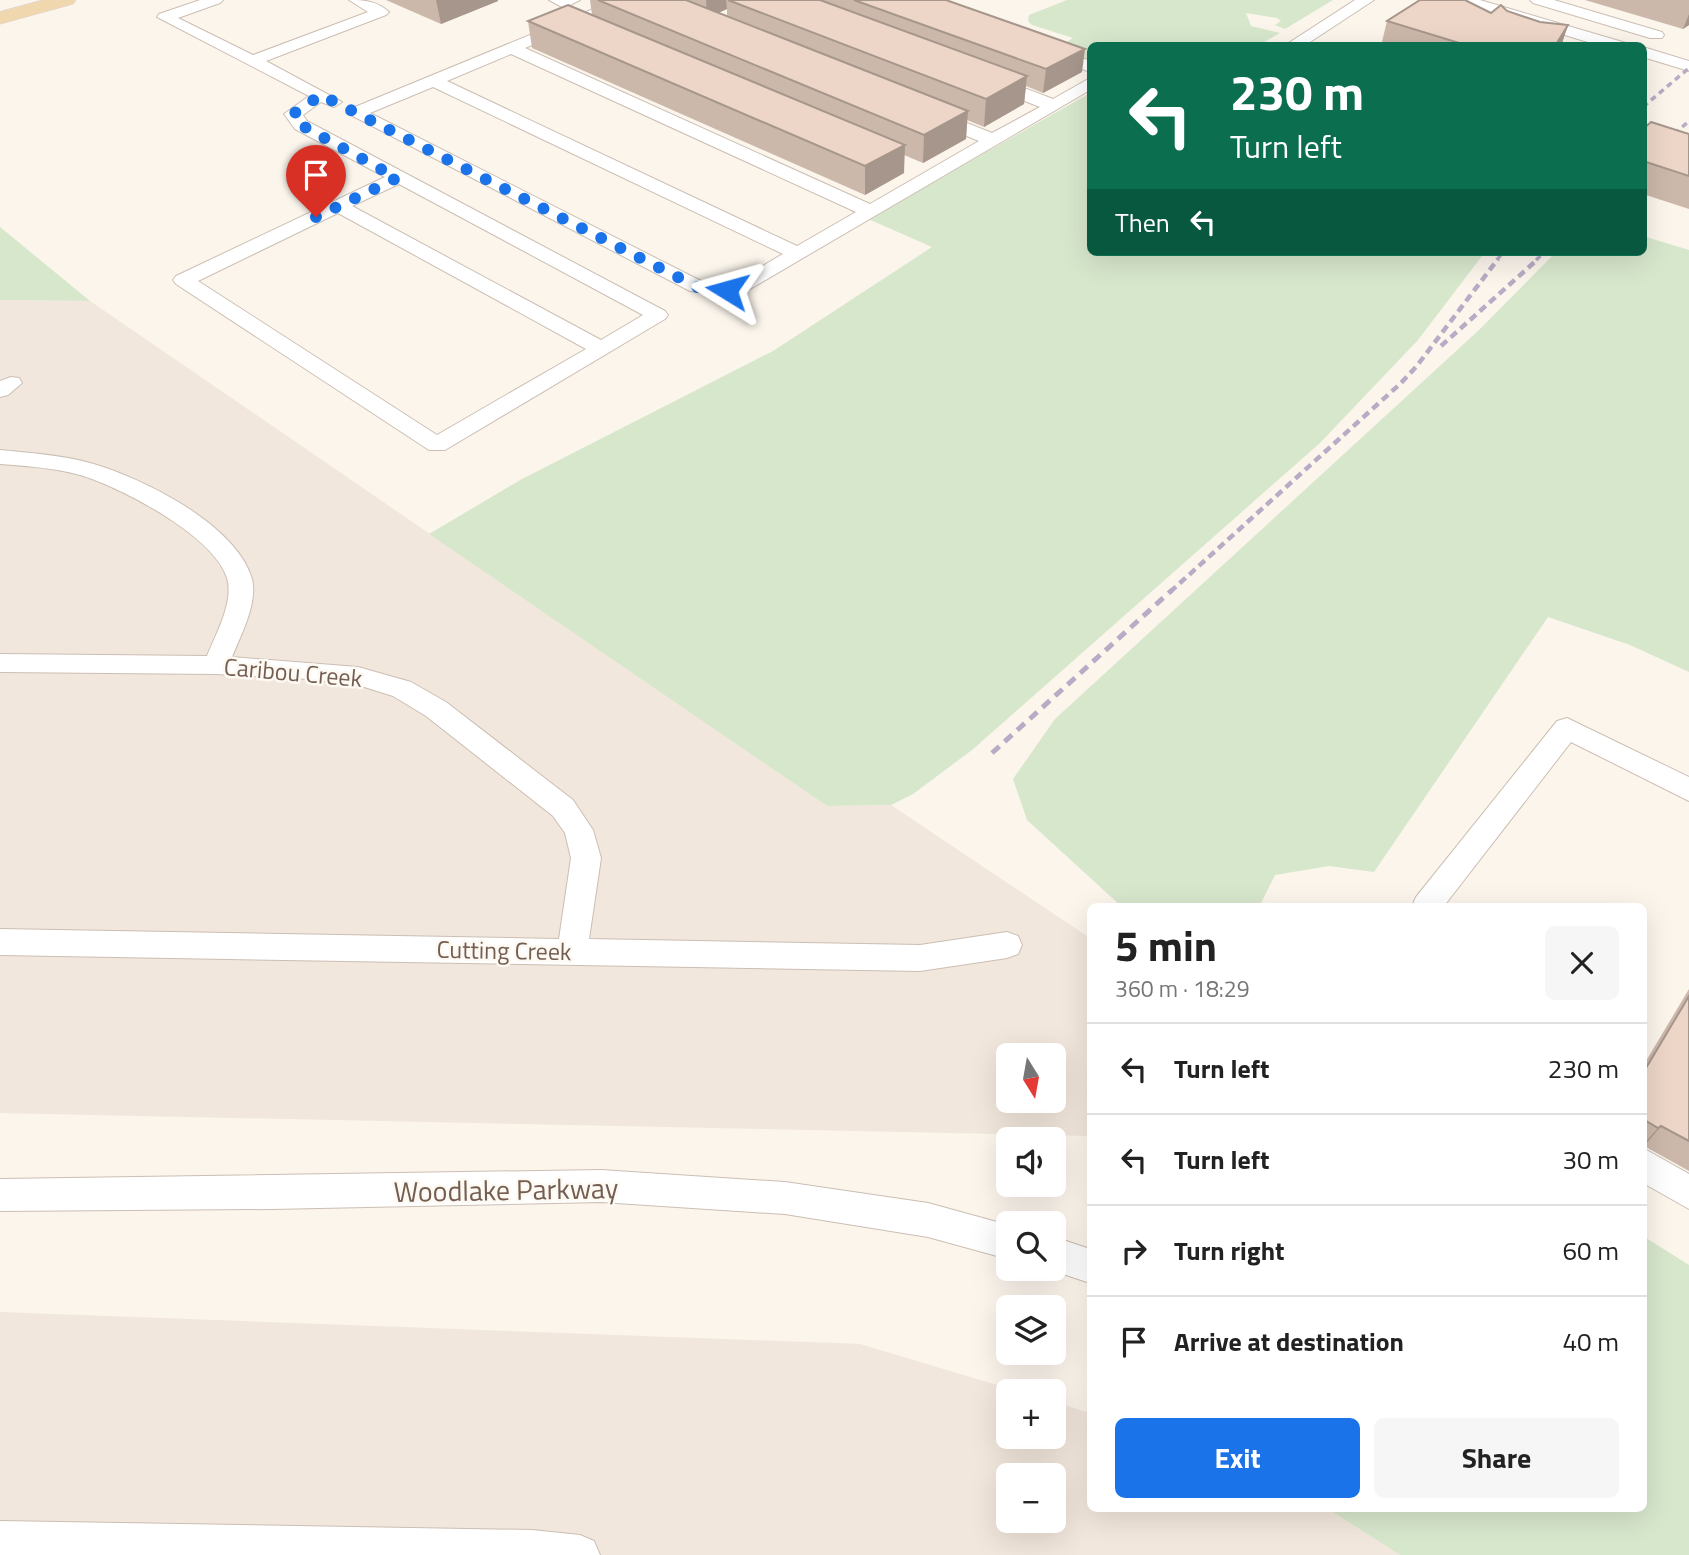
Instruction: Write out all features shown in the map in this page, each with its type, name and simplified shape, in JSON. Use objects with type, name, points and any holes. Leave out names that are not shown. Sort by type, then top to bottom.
[{"type":"main road","points":[[0,18],[66,0]]},
{"type":"street","points":[[215,0],[165,17],[697,287],[727,290],[797,253],[1087,85]]},
{"type":"street","points":[[254,60],[381,12],[357,0]]},
{"type":"street","points":[[557,0],[564,3],[572,0]]},
{"type":"street","points":[[356,113],[628,0]]},
{"type":"street","points":[[1298,42],[1366,0]]},
{"type":"street","points":[[1464,0],[1607,42]]},
{"type":"street","points":[[1538,0],[1656,35]]},
{"type":"street","points":[[1567,30],[1588,15]]},
{"type":"street","points":[[572,23],[598,34]]},
{"type":"street","points":[[1035,46],[1087,66]]},
{"type":"street","points":[[511,48],[870,211]]},
{"type":"street","points":[[1647,53],[1689,66]]},
{"type":"street","points":[[975,76],[1054,106]]},
{"type":"street","points":[[433,81],[797,253]]},
{"type":"street","points":[[321,95],[293,114],[301,125],[658,315],[437,445],[183,279],[397,178]]},
{"type":"street","points":[[911,107],[993,140]]},
{"type":"street","points":[[906,165],[932,176]]},
{"type":"street","points":[[338,206],[600,348]]},
{"type":"street","points":[[0,457],[47,461],[95,471],[139,489],[194,525],[225,554],[240,580],[236,611],[216,665]]},
{"type":"street","name":"Caribou Creek","points":[[0,663],[216,665],[358,676],[402,689],[436,709],[563,808],[579,830],[586,858],[572,952]]},
{"type":"street","points":[[1429,903],[1567,728],[1689,790]]},
{"type":"street","name":"Cutting Creek","points":[[0,942],[920,958],[1007,945]]},
{"type":"street","points":[[1647,1167],[1689,1193]]},
{"type":"street","name":"Woodlake Parkway","points":[[0,1195],[272,1194],[601,1186],[785,1198],[928,1220],[996,1239]]},
{"type":"street","points":[[1066,1258],[1087,1265]]},
{"type":"street","points":[[0,1541],[532,1550],[580,1555]]},
{"type":"shaded area","points":[[0,300],[90,301],[827,806],[891,805],[1087,936],[1087,1136],[1066,1135],[1066,1127],[996,1127],[996,1134],[0,1113]]},
{"type":"shaded area","points":[[0,1312],[860,1344],[996,1385],[996,1449],[1066,1449],[1066,1406],[1087,1412],[1087,1512],[1333,1512],[1400,1555],[0,1555]]},
{"type":"green space","points":[[1067,0],[1333,0],[1285,29],[1275,25],[1281,21],[1277,18],[1246,13],[1251,26],[1280,33],[1264,42],[1087,42],[1087,60],[1056,49],[1073,38],[1032,25],[1028,21],[1029,15]]},
{"type":"green space","points":[[1087,95],[1087,256],[1482,256],[1418,340],[1320,443],[972,750],[913,794],[891,805],[827,806],[429,534],[522,479],[773,351],[932,247],[850,211],[897,203]]},
{"type":"green space","points":[[0,227],[90,301],[0,300]]},
{"type":"green space","points":[[1647,237],[1689,250],[1689,672],[1630,645],[1548,617],[1374,872],[1329,866],[1275,875],[1261,903],[1118,903],[1027,820],[1013,779],[1055,719],[1479,330],[1552,256],[1647,256]]},
{"type":"green space","points":[[1647,1239],[1689,1265],[1689,1555],[1400,1555],[1333,1512],[1647,1512]]},
{"type":"building","points":[[598,0],[686,0],[968,111],[924,135]]},
{"type":"building","points":[[728,0],[820,0],[1027,76],[986,99]]},
{"type":"building","points":[[854,0],[946,0],[1085,49],[1046,69]]},
{"type":"building","points":[[1420,0],[1465,0],[1491,13],[1501,5],[1507,11],[1540,22],[1568,25],[1557,42],[1456,42],[1387,21]]},
{"type":"building","points":[[568,5],[905,145],[865,166],[528,21]]},
{"type":"building","points":[[1651,122],[1689,134],[1689,176],[1647,162],[1647,126]]},
{"type":"building","points":[[1689,996],[1689,1141],[1647,1121],[1647,1066]]},
{"type":"railway","points":[[1647,104],[1689,68]]},
{"type":"railway","points":[[1647,158],[1689,121]]},
{"type":"railway","points":[[1497,260],[1500,256]]},
{"type":"railway","points":[[1536,260],[1540,256]]},
{"type":"railway","points":[[1170,592],[1400,384],[1416,367],[1498,259]]},
{"type":"railway","points":[[1441,346],[1538,259]]},
{"type":"railway","points":[[992,753],[1172,590]]},
{"type":"route","points":[[316,217],[397,178],[301,125],[293,114],[321,95],[697,287],[727,290]]}]
